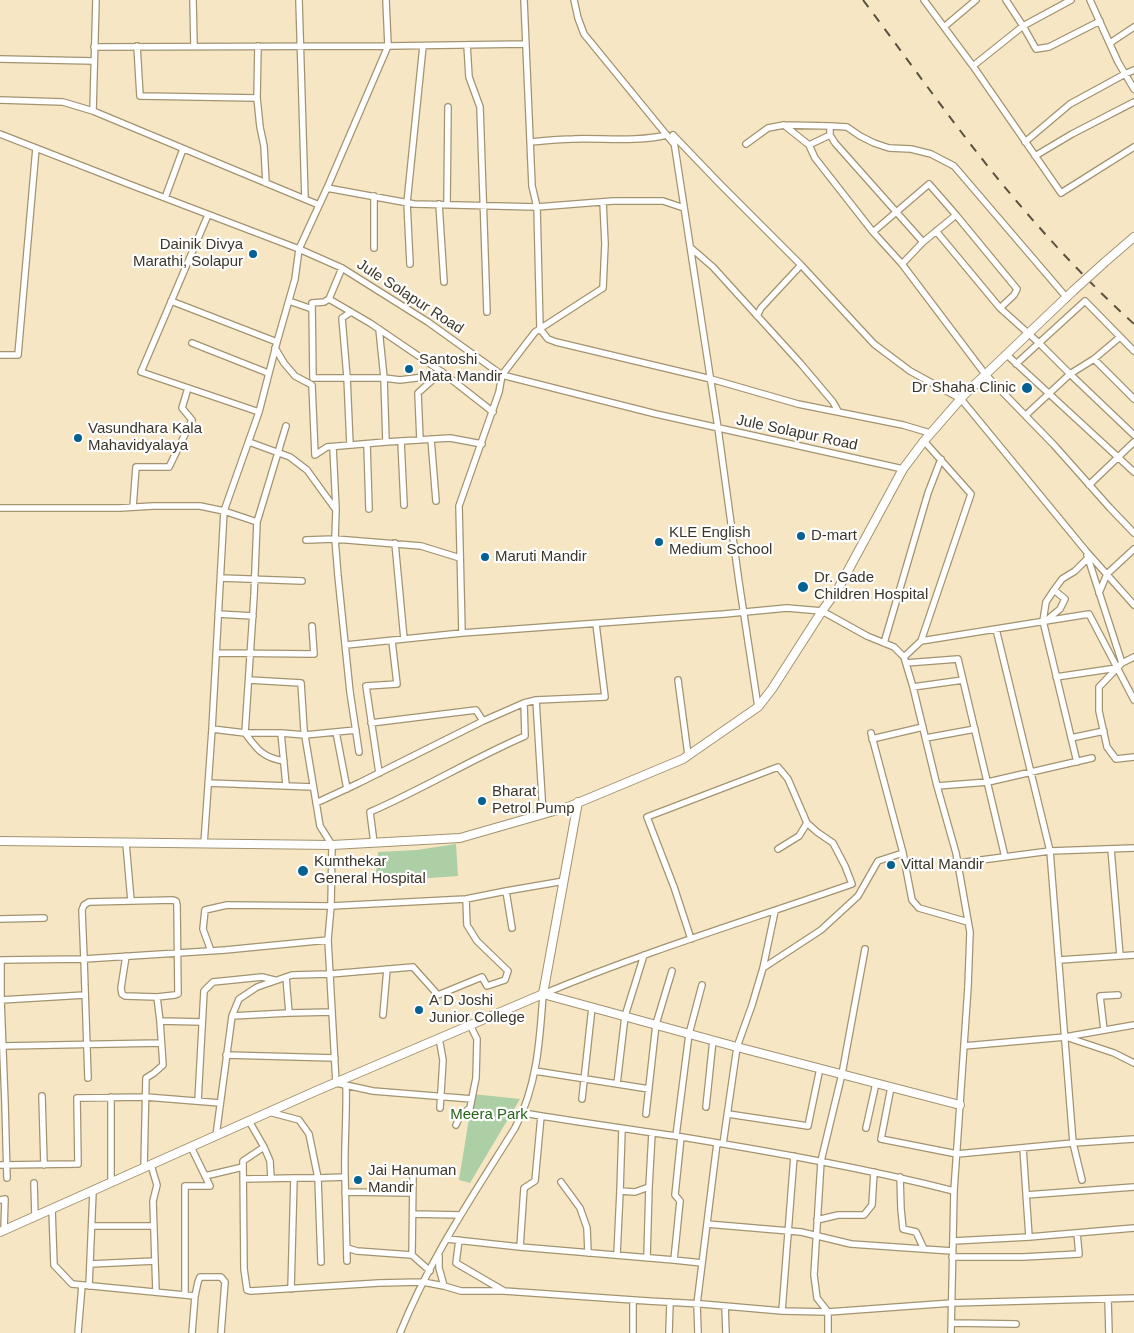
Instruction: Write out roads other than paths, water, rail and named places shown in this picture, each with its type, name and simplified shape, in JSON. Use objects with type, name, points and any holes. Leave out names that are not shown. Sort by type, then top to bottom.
[{"type":"street","points":[[93,111],[96,0]]},
{"type":"street","points":[[193,0],[194,46]]},
{"type":"street","points":[[299,0],[305,199]]},
{"type":"street","points":[[204,844],[224,511],[259,412],[268,373],[295,279],[299,249],[388,46],[386,0]]},
{"type":"street","points":[[524,0],[532,186],[537,207],[540,328],[548,339],[711,379],[798,404],[903,425],[930,433]]},
{"type":"street","points":[[574,0],[584,34],[675,144]]},
{"type":"street","points":[[924,0],[973,66],[1061,193],[1134,147]]},
{"type":"street","points":[[944,27],[976,0]]},
{"type":"street","points":[[1006,0],[1036,49],[1049,47],[1100,21]]},
{"type":"street","points":[[973,66],[1023,26],[1071,0]]},
{"type":"street","points":[[1090,0],[1134,89]]},
{"type":"street","points":[[1110,43],[1134,27]]},
{"type":"street","points":[[94,46],[423,46],[526,44]]},
{"type":"street","points":[[467,45],[470,77],[480,107],[487,312]]},
{"type":"street","points":[[137,46],[140,96],[257,98]]},
{"type":"street","points":[[258,46],[257,98],[264,146],[266,183]]},
{"type":"street","points":[[410,264],[407,202],[423,46]]},
{"type":"street","points":[[0,59],[94,61]]},
{"type":"street","points":[[1025,142],[1070,104],[1134,70]]},
{"type":"street","points":[[0,100],[63,102],[93,111],[319,205]]},
{"type":"street","points":[[1035,156],[1072,134],[1134,102]]},
{"type":"street","points":[[447,205],[448,107]]},
{"type":"street","points":[[784,125],[809,145],[815,158],[873,232],[902,264],[985,374],[1026,415],[1134,533]]},
{"type":"street","points":[[746,144],[768,128],[784,125],[847,126],[874,144],[931,154],[954,166],[1067,298]]},
{"type":"street","points":[[830,126],[830,135],[864,177],[898,212],[923,242]]},
{"type":"street","name":"Jule Solapur Road","points":[[0,134],[299,249],[342,268],[428,322],[502,375],[656,414],[903,468]]},
{"type":"street","points":[[530,142],[572,139],[619,140],[667,135]]},
{"type":"street","points":[[758,707],[711,379],[673,135],[801,265],[874,344],[910,371],[960,399],[1086,551],[1134,605]]},
{"type":"street","points":[[809,145],[830,135]]},
{"type":"street","points":[[0,355],[18,355],[36,148]]},
{"type":"street","points":[[165,198],[184,149]]},
{"type":"street","points":[[873,232],[929,184],[1017,288],[1014,295],[1000,308]]},
{"type":"street","points":[[327,188],[407,202],[447,205],[537,207],[603,202],[663,201],[684,208]]},
{"type":"street","points":[[374,196],[374,248]]},
{"type":"street","points":[[462,633],[459,506],[493,412],[502,375],[535,332],[603,288],[605,244],[603,202]]},
{"type":"street","points":[[440,204],[444,282]]},
{"type":"street","points":[[208,215],[141,372],[259,412]]},
{"type":"street","points":[[902,264],[923,242],[956,215]]},
{"type":"street","points":[[936,231],[1000,308],[1134,435]]},
{"type":"street","points":[[0,841],[332,845],[460,838],[568,807],[683,759],[758,707],[772,689],[838,589],[903,468],[930,433],[985,374],[1073,291],[1134,237]]},
{"type":"street","points":[[690,248],[713,267],[814,379],[838,411]]},
{"type":"street","points":[[757,316],[761,308],[801,265]]},
{"type":"street","points":[[342,268],[329,299],[324,302],[312,302],[313,378],[347,377],[400,380],[415,379],[442,372]]},
{"type":"street","points":[[329,299],[442,372],[493,412]]},
{"type":"street","points":[[171,301],[276,345],[284,363],[295,376],[312,384],[315,455],[327,447],[333,446],[401,441],[450,438],[482,444]]},
{"type":"street","points":[[289,301],[312,309]]},
{"type":"street","points":[[1016,364],[1085,301],[1134,351]]},
{"type":"street","points":[[350,445],[342,318],[351,312]]},
{"type":"street","points":[[378,329],[384,378],[386,442]]},
{"type":"street","points":[[1026,415],[1070,374],[1094,359],[1120,337]]},
{"type":"street","points":[[192,343],[268,373]]},
{"type":"street","points":[[1006,354],[1134,472]]},
{"type":"street","points":[[1094,359],[1134,399]]},
{"type":"street","points":[[420,440],[418,393],[442,372]]},
{"type":"street","points":[[133,507],[136,467],[169,467],[192,420],[182,408],[188,388]]},
{"type":"street","points":[[284,762],[273,760],[259,751],[246,733],[257,522],[286,426]]},
{"type":"street","points":[[431,440],[436,501]]},
{"type":"street","points":[[401,441],[404,505]]},
{"type":"street","points":[[905,660],[921,640],[971,494],[924,441]]},
{"type":"street","points":[[248,442],[290,456],[307,470],[336,510]]},
{"type":"street","points":[[1089,485],[1134,442]]},
{"type":"street","points":[[367,444],[369,509]]},
{"type":"street","points":[[333,446],[336,510],[335,538],[338,576],[350,692],[359,752]]},
{"type":"street","points":[[884,643],[928,493],[940,459]]},
{"type":"street","points":[[0,508],[200,506],[224,511],[257,522]]},
{"type":"street","points":[[306,540],[335,538],[395,543],[420,546],[460,558]]},
{"type":"street","points":[[395,543],[404,639]]},
{"type":"street","points":[[1099,592],[1106,574],[1134,549]]},
{"type":"street","points":[[1086,551],[1122,663]]},
{"type":"street","points":[[1077,762],[1044,621],[1046,602],[1054,590],[1062,579],[1075,571],[1088,558]]},
{"type":"street","points":[[220,578],[302,581]]},
{"type":"street","points":[[1044,621],[1060,609],[1065,599],[1054,590]]},
{"type":"street","points":[[346,645],[462,633],[744,613],[787,608],[822,611],[867,636],[894,647],[905,660],[913,687],[958,863],[970,932],[954,1192],[951,1333]]},
{"type":"street","points":[[218,614],[253,616]]},
{"type":"street","points":[[921,640],[1090,614],[1134,700]]},
{"type":"street","points":[[316,803],[483,721],[524,703],[536,700],[606,696],[596,624]]},
{"type":"street","points":[[216,653],[314,654],[312,626]]},
{"type":"street","points":[[996,629],[1050,851],[1073,1143],[1082,1180]]},
{"type":"street","points":[[379,773],[366,686],[397,684],[392,641]]},
{"type":"street","points":[[1134,657],[1122,663],[1099,687],[1099,711],[1108,748],[1116,759],[1134,757]]},
{"type":"street","points":[[905,660],[958,659],[1005,856]]},
{"type":"street","points":[[1056,677],[1117,668]]},
{"type":"street","points":[[249,680],[301,683],[305,735],[320,826],[332,845],[331,906],[328,940],[336,1083]]},
{"type":"street","points":[[678,680],[688,755]]},
{"type":"street","points":[[913,687],[963,680]]},
{"type":"street","points":[[536,700],[543,814]]},
{"type":"street","points":[[374,843],[370,812],[397,801],[492,750],[525,736],[524,703]]},
{"type":"street","points":[[372,723],[476,710],[483,721]]},
{"type":"street","points":[[923,727],[871,736],[903,853],[912,900],[919,908],[968,922]]},
{"type":"street","points":[[212,729],[246,733],[305,735],[356,730]]},
{"type":"street","points":[[926,738],[975,729]]},
{"type":"street","points":[[1071,738],[1104,731]]},
{"type":"street","points":[[336,732],[347,789]]},
{"type":"street","points":[[281,733],[286,786]]},
{"type":"street","points":[[937,786],[988,782],[1092,758]]},
{"type":"street","points":[[0,1200],[5,1199],[2,1231],[269,1112],[580,978],[852,884],[834,843],[807,823],[788,779],[778,767],[647,816],[674,887],[691,939]]},
{"type":"street","points":[[208,783],[313,786]]},
{"type":"street","points":[[400,1333],[423,1282],[460,1215],[523,1114],[535,1071],[543,994],[578,802]]},
{"type":"street","points":[[778,849],[799,836],[807,823]]},
{"type":"street","points":[[126,843],[130,901]]},
{"type":"street","points":[[1111,848],[1120,956]]},
{"type":"street","points":[[958,863],[1050,851],[1134,848]]},
{"type":"street","points":[[763,968],[821,930],[858,896],[878,861],[903,853]]},
{"type":"street","points":[[211,951],[203,929],[205,910],[226,905],[331,906],[466,898],[564,881]]},
{"type":"street","points":[[506,891],[512,928]]},
{"type":"street","points":[[216,1136],[232,1016],[239,999],[257,987],[292,976],[413,967],[438,995],[482,977],[487,986],[505,980],[508,971],[477,941],[466,925],[466,898]]},
{"type":"street","points":[[88,1078],[82,910],[89,902],[176,901],[178,994],[157,997],[125,996],[122,994],[121,988],[126,956]]},
{"type":"street","points":[[698,1333],[698,1304],[707,1224],[720,1144],[728,1114],[737,1046],[763,968],[775,911]]},
{"type":"street","points":[[0,919],[44,918]]},
{"type":"street","points":[[6,1178],[3,1165],[3,1046],[0,960],[84,958],[211,951],[328,940]]},
{"type":"street","points":[[828,1333],[828,1312],[817,1298],[814,1275],[821,1161],[842,1074],[864,949]]},
{"type":"street","points":[[617,1084],[625,1016],[644,955]]},
{"type":"street","points":[[1059,960],[1134,955]]},
{"type":"street","points":[[383,1015],[386,970]]},
{"type":"street","points":[[646,1114],[656,1024],[672,971]]},
{"type":"street","points":[[198,1101],[204,991],[213,982],[262,977],[275,981]]},
{"type":"street","points":[[286,978],[289,1014]]},
{"type":"street","points":[[674,1260],[680,1201],[675,1195],[678,1137],[689,1034],[702,985]]},
{"type":"street","points":[[543,994],[960,1105]]},
{"type":"street","points":[[1104,1030],[1100,996],[1118,994]]},
{"type":"street","points":[[1,1000],[85,995]]},
{"type":"street","points":[[156,1292],[153,1201],[157,1185],[148,1166],[146,1078],[162,1065],[157,997]]},
{"type":"street","points":[[582,1099],[592,1007]]},
{"type":"street","points":[[232,1016],[332,1012]]},
{"type":"street","points":[[160,1021],[202,1022]]},
{"type":"street","points":[[456,1124],[460,1116],[470,1108],[476,1078],[477,1039],[470,1025]]},
{"type":"street","points":[[964,1046],[1065,1037],[1134,1025]]},
{"type":"street","points":[[1065,1037],[1114,1053],[1134,1063]]},
{"type":"street","points":[[439,1038],[443,1060],[440,1108]]},
{"type":"street","points":[[706,1107],[713,1040]]},
{"type":"street","points":[[3,1046],[161,1043]]},
{"type":"street","points":[[226,1056],[334,1058]]},
{"type":"street","points":[[728,1114],[808,1126],[820,1068]]},
{"type":"street","points":[[535,1071],[649,1089]]},
{"type":"street","points":[[336,1083],[373,1091],[472,1099]]},
{"type":"street","points":[[866,1128],[876,1083]]},
{"type":"street","points":[[346,1085],[344,1144],[347,1261]]},
{"type":"street","points":[[891,1087],[881,1139],[957,1154],[1073,1143],[1134,1140]]},
{"type":"street","points":[[42,1096],[44,1165]]},
{"type":"street","points":[[111,1097],[111,1183]]},
{"type":"street","points":[[3,1165],[78,1164],[77,1098],[146,1097],[220,1103]]},
{"type":"street","points":[[0,1108],[3,1103]]},
{"type":"street","points":[[269,1112],[299,1120],[309,1134],[318,1178],[321,1262]]},
{"type":"street","points":[[523,1114],[794,1156],[900,1177],[954,1192]]},
{"type":"street","points":[[520,1248],[524,1188],[535,1181],[541,1116]]},
{"type":"street","points":[[249,1121],[270,1161],[271,1178]]},
{"type":"street","points":[[617,1255],[622,1129]]},
{"type":"street","points":[[647,1258],[652,1133]]},
{"type":"street","points":[[185,1295],[185,1186],[210,1186],[191,1147]]},
{"type":"street","points":[[264,1147],[243,1161],[244,1269],[247,1290],[251,1291],[423,1282],[461,1291],[504,1291],[782,1311],[828,1312],[952,1303],[1134,1298]]},
{"type":"street","points":[[1023,1148],[1029,1237]]},
{"type":"street","points":[[782,1311],[794,1156]]},
{"type":"street","points":[[205,1176],[243,1167]]},
{"type":"street","points":[[817,1220],[838,1215],[864,1215],[872,1205],[874,1172]]},
{"type":"street","points":[[412,1255],[413,1177]]},
{"type":"street","points":[[900,1177],[903,1229],[916,1232],[924,1249]]},
{"type":"street","points":[[291,1289],[294,1178]]},
{"type":"street","points":[[243,1179],[345,1178]]},
{"type":"street","points":[[561,1182],[580,1208],[587,1228],[588,1253]]},
{"type":"street","points":[[34,1183],[35,1216]]},
{"type":"street","points":[[620,1191],[636,1192],[649,1187]]},
{"type":"street","points":[[1026,1195],[1134,1187]]},
{"type":"street","points":[[89,1286],[93,1191]]},
{"type":"street","points":[[345,1192],[412,1193]]},
{"type":"street","points":[[52,1209],[54,1265],[72,1284],[195,1296]]},
{"type":"street","points":[[413,1214],[460,1215]]},
{"type":"street","points":[[707,1224],[801,1232],[852,1244],[924,1249],[952,1254],[1023,1257],[1079,1254],[1077,1233]]},
{"type":"street","points":[[92,1226],[153,1226]]},
{"type":"street","points":[[953,1241],[1134,1228]]},
{"type":"street","points":[[447,1239],[520,1248],[702,1263]]},
{"type":"street","points":[[459,1240],[456,1263],[504,1291]]},
{"type":"street","points":[[347,1248],[357,1251],[412,1255],[430,1271]]},
{"type":"street","points":[[439,1254],[444,1286]]},
{"type":"street","points":[[90,1264],[154,1261]]},
{"type":"street","points":[[192,1333],[195,1296],[200,1277],[221,1277],[225,1282],[221,1333]]},
{"type":"street","points":[[78,1333],[82,1285]]},
{"type":"street","points":[[1108,1299],[1109,1333]]},
{"type":"street","points":[[633,1300],[633,1333]]},
{"type":"street","points":[[669,1333],[670,1302]]},
{"type":"street","points":[[725,1306],[726,1333]]},
{"type":"street","points":[[952,1323],[1016,1324]]},
{"type":"railway","points":[[863,0],[955,124],[1013,197],[1072,263],[1134,324]]},
{"type":"place","name":"Dainik Divya Marathi, Solapur","points":[[253,254]]},
{"type":"place","name":"Santoshi Mata Mandir","points":[[409,369]]},
{"type":"place","name":"Dr Shaha Clinic","points":[[1027,388]]},
{"type":"place","name":"Vasundhara Kala Mahavidyalaya","points":[[78,438]]},
{"type":"place","name":"D-mart","points":[[801,536]]},
{"type":"place","name":"KLE English Medium School","points":[[659,542]]},
{"type":"place","name":"Maruti Mandir","points":[[485,557]]},
{"type":"place","name":"Dr. Gade Children Hospital","points":[[803,587]]},
{"type":"place","name":"Bharat Petrol Pump","points":[[482,801]]},
{"type":"place","name":"Vittal Mandir","points":[[891,865]]},
{"type":"place","name":"Kumthekar General Hospital","points":[[303,871]]},
{"type":"place","name":"A D Joshi Junior College","points":[[419,1010]]},
{"type":"place","name":"Jai Hanuman Mandir","points":[[358,1180]]},
{"type":"park label","name":"Meera Park","points":[[489,1115]]}]
